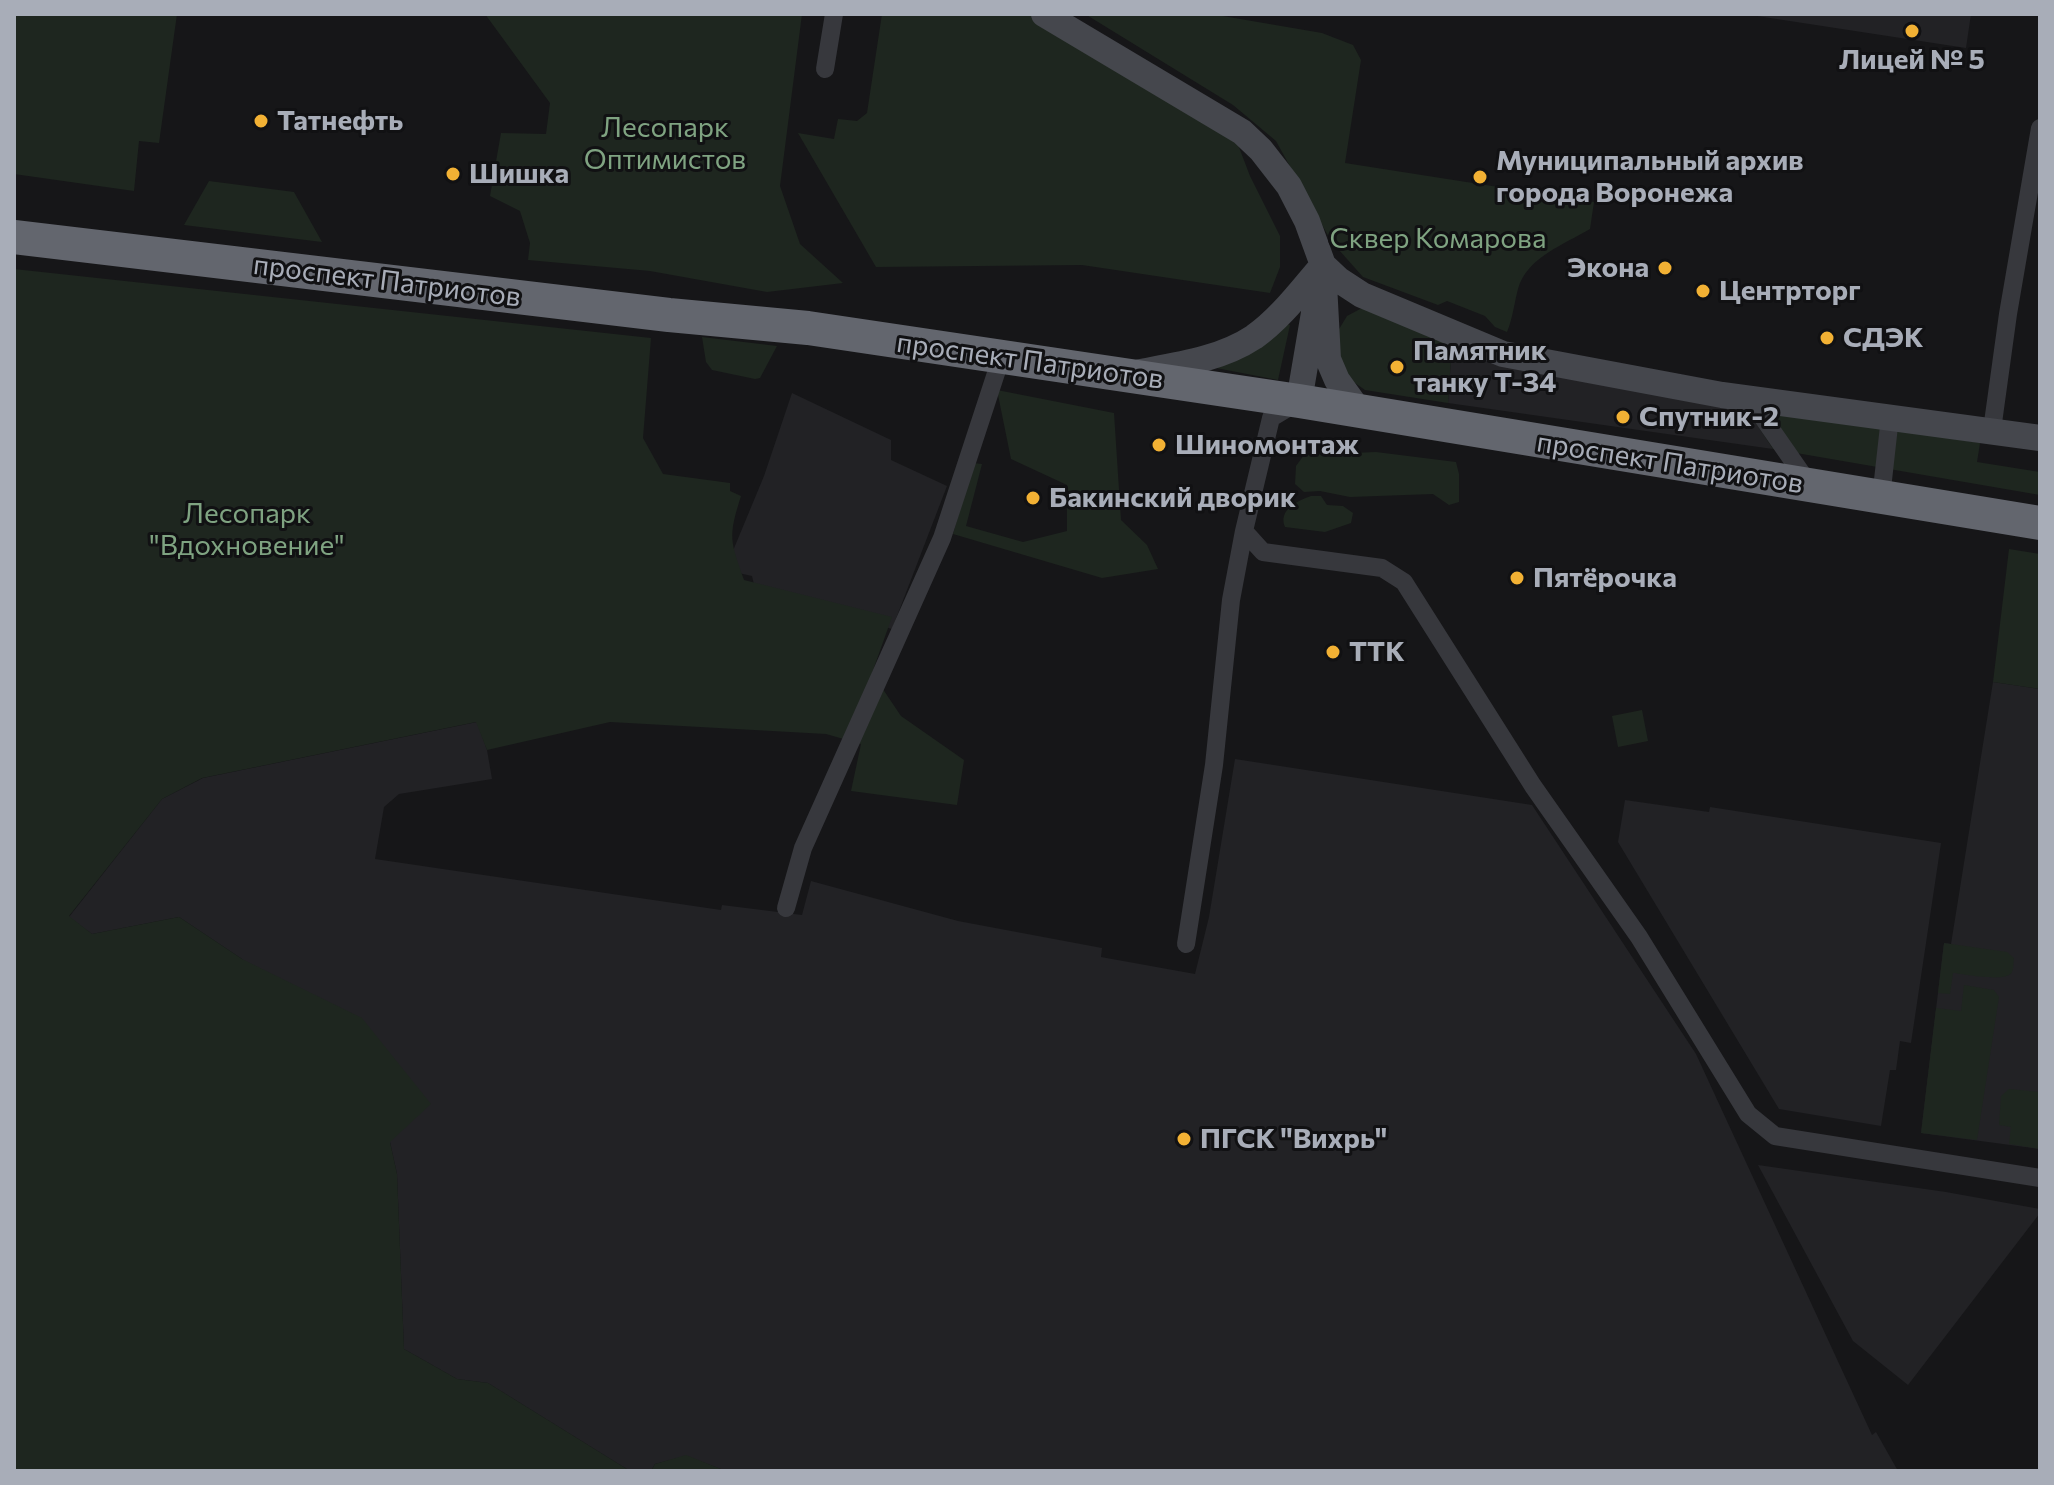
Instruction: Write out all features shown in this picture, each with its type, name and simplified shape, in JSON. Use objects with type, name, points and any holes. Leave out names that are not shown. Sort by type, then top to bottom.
[{"type":"highway","name":"проспект Патриотов","points":[[14,237],[669,315],[808,328],[1299,401],[2040,523]]},
{"type":"street","points":[[825,69],[834,14]]},
{"type":"street","points":[[1044,14],[1242,132],[1261,150],[1289,186],[1307,221],[1323,265],[1328,359],[1337,380],[1360,412]]},
{"type":"street","points":[[1992,430],[2008,314],[2040,128]]},
{"type":"street","points":[[1124,374],[1204,358],[1253,338],[1274,321],[1323,265]]},
{"type":"street","points":[[1323,265],[1362,295],[1503,354],[1750,399],[2040,438]]},
{"type":"street","points":[[1186,944],[1214,765],[1231,600],[1244,531],[1271,418],[1299,401],[1323,265]]},
{"type":"street","points":[[786,908],[803,848],[942,538],[1001,358]]},
{"type":"street","points":[[1750,399],[1811,486]]},
{"type":"street","points":[[1881,498],[1890,417]]},
{"type":"street","points":[[1244,531],[1263,552],[1382,568],[1404,582],[1533,786],[1639,937],[1748,1114],[1775,1136],[2040,1178]]},
{"type":"shaded area","name":"Лицей № 5","points":[[1744,14],[1971,14],[1966,48]]},
{"type":"shaded area","points":[[1452,344],[1741,400],[1773,449],[1448,403]]},
{"type":"shaded area","points":[[792,393],[891,440],[891,460],[947,486],[892,629],[755,589],[752,576],[725,570],[764,476]]},
{"type":"shaded area","points":[[1993,682],[2040,689],[2040,1149],[1921,1133],[1944,943],[1951,944]]},
{"type":"shaded area","points":[[477,722],[487,750],[492,779],[399,794],[384,807],[375,859],[721,910],[722,905],[802,915],[811,881],[958,921],[1102,948],[1101,957],[1195,974],[1209,917],[1235,759],[1532,805],[1696,1054],[1872,1435],[1876,1432],[1898,1471],[726,1471],[686,1456],[655,1464],[651,1471],[630,1471],[488,1383],[457,1379],[404,1349],[397,1174],[390,1142],[242,959],[179,917],[92,934],[69,917],[162,799],[203,778]]},
{"type":"shaded area","points":[[1625,800],[1709,812],[1710,807],[1941,843],[1911,1043],[1900,1041],[1896,1070],[1890,1070],[1881,1126],[1779,1109],[1618,842]]},
{"type":"shaded area","points":[[1758,1165],[1946,1192],[2040,1209],[2040,1213],[1908,1385],[1853,1341]]},
{"type":"green space","points":[[14,14],[177,14],[159,143],[139,141],[134,191],[14,174]]},
{"type":"green space","name":"Лесопарк Оптимистов","points":[[485,14],[802,14],[780,186],[800,244],[843,283],[767,292],[650,271],[528,260],[530,243],[520,211],[490,196],[501,133],[546,134],[550,103]]},
{"type":"green space","points":[[882,14],[1040,14],[1237,142],[1280,236],[1280,267],[1270,293],[1082,265],[876,267],[798,133],[834,139],[838,119],[857,121],[867,113]]},
{"type":"green space","name":"Сквер Комарова","points":[[1085,14],[1211,14],[1322,33],[1353,45],[1361,60],[1345,163],[1594,202],[1590,229],[1548,253],[1529,269],[1518,289],[1507,332],[1495,327],[1485,316],[1447,301],[1438,305],[1363,277],[1331,241],[1276,141],[1233,105]]},
{"type":"green space","points":[[209,181],[294,192],[322,242],[184,225]]},
{"type":"green space","name":"Лесопарк \"Вдохновение\"","points":[[14,269],[651,338],[643,438],[663,474],[730,483],[730,491],[741,496],[732,538],[744,580],[892,617],[872,673],[901,716],[964,760],[957,805],[851,791],[861,744],[826,734],[610,722],[487,750],[476,722],[202,778],[162,799],[69,916],[92,934],[179,917],[242,959],[362,1018],[431,1104],[390,1142],[397,1174],[404,1349],[457,1379],[488,1383],[630,1471],[14,1471]]},
{"type":"green space","points":[[1362,308],[1452,344],[1448,403],[1365,390],[1338,371],[1333,339],[1347,316]]},
{"type":"green space","points":[[1290,325],[1278,380],[1211,367]]},
{"type":"green space","points":[[702,337],[777,346],[760,378],[755,379],[712,370],[706,362]]},
{"type":"green space","points":[[997,390],[1114,413],[1121,520],[1147,545],[1158,569],[1102,578],[953,534],[973,463],[982,464],[966,526],[1023,542],[1067,531],[1067,485],[1011,459]]},
{"type":"green space","points":[[1744,405],[1980,443],[1977,462],[2040,472],[2040,495],[1773,449]]},
{"type":"green space","points":[[1376,452],[1456,462],[1459,502],[1449,505],[1433,494],[1350,497],[1320,491],[1304,492],[1295,484],[1296,466],[1304,455]]},
{"type":"green space","points":[[1311,496],[1321,496],[1327,505],[1343,506],[1353,513],[1351,523],[1325,532],[1285,527],[1286,511]]},
{"type":"green space","points":[[2009,549],[2040,554],[2040,689],[1993,682]]},
{"type":"green space","points":[[1642,710],[1648,741],[1618,747],[1612,716]]},
{"type":"green space","points":[[1944,943],[2007,952],[2014,958],[2012,972],[2002,977],[1953,973],[1950,994],[1938,993]]},
{"type":"green space","points":[[1964,985],[1994,990],[1999,997],[1977,1140],[1921,1133],[1936,1008],[1961,1011]]},
{"type":"green space","points":[[2009,1089],[2040,1092],[2040,1149],[2009,1144],[2011,1127],[1999,1125],[2001,1096]]},
{"type":"green space","points":[[686,1455],[726,1471],[651,1471],[655,1464]]},
{"type":"place","name":"Лицей № 5","points":[[1912,31]]},
{"type":"place","name":"Татнефть","points":[[261,121]]},
{"type":"place","name":"Шишка","points":[[453,174]]},
{"type":"place","name":"Муниципальный архив города Воронежа","points":[[1480,177]]},
{"type":"place","name":"Экона","points":[[1665,268]]},
{"type":"place","name":"Центрторг","points":[[1703,291]]},
{"type":"place","name":"СДЭК","points":[[1827,338]]},
{"type":"place","name":"Памятник танку Т-34","points":[[1397,367]]},
{"type":"place","name":"Спутник-2","points":[[1623,417]]},
{"type":"place","name":"Шиномонтаж","points":[[1159,445]]},
{"type":"place","name":"Бакинский дворик","points":[[1033,498]]},
{"type":"place","name":"Пятёрочка","points":[[1517,578]]},
{"type":"place","name":"ТТК","points":[[1333,652]]},
{"type":"place","name":"ПГСК \"Вихрь\"","points":[[1184,1139]]}]
